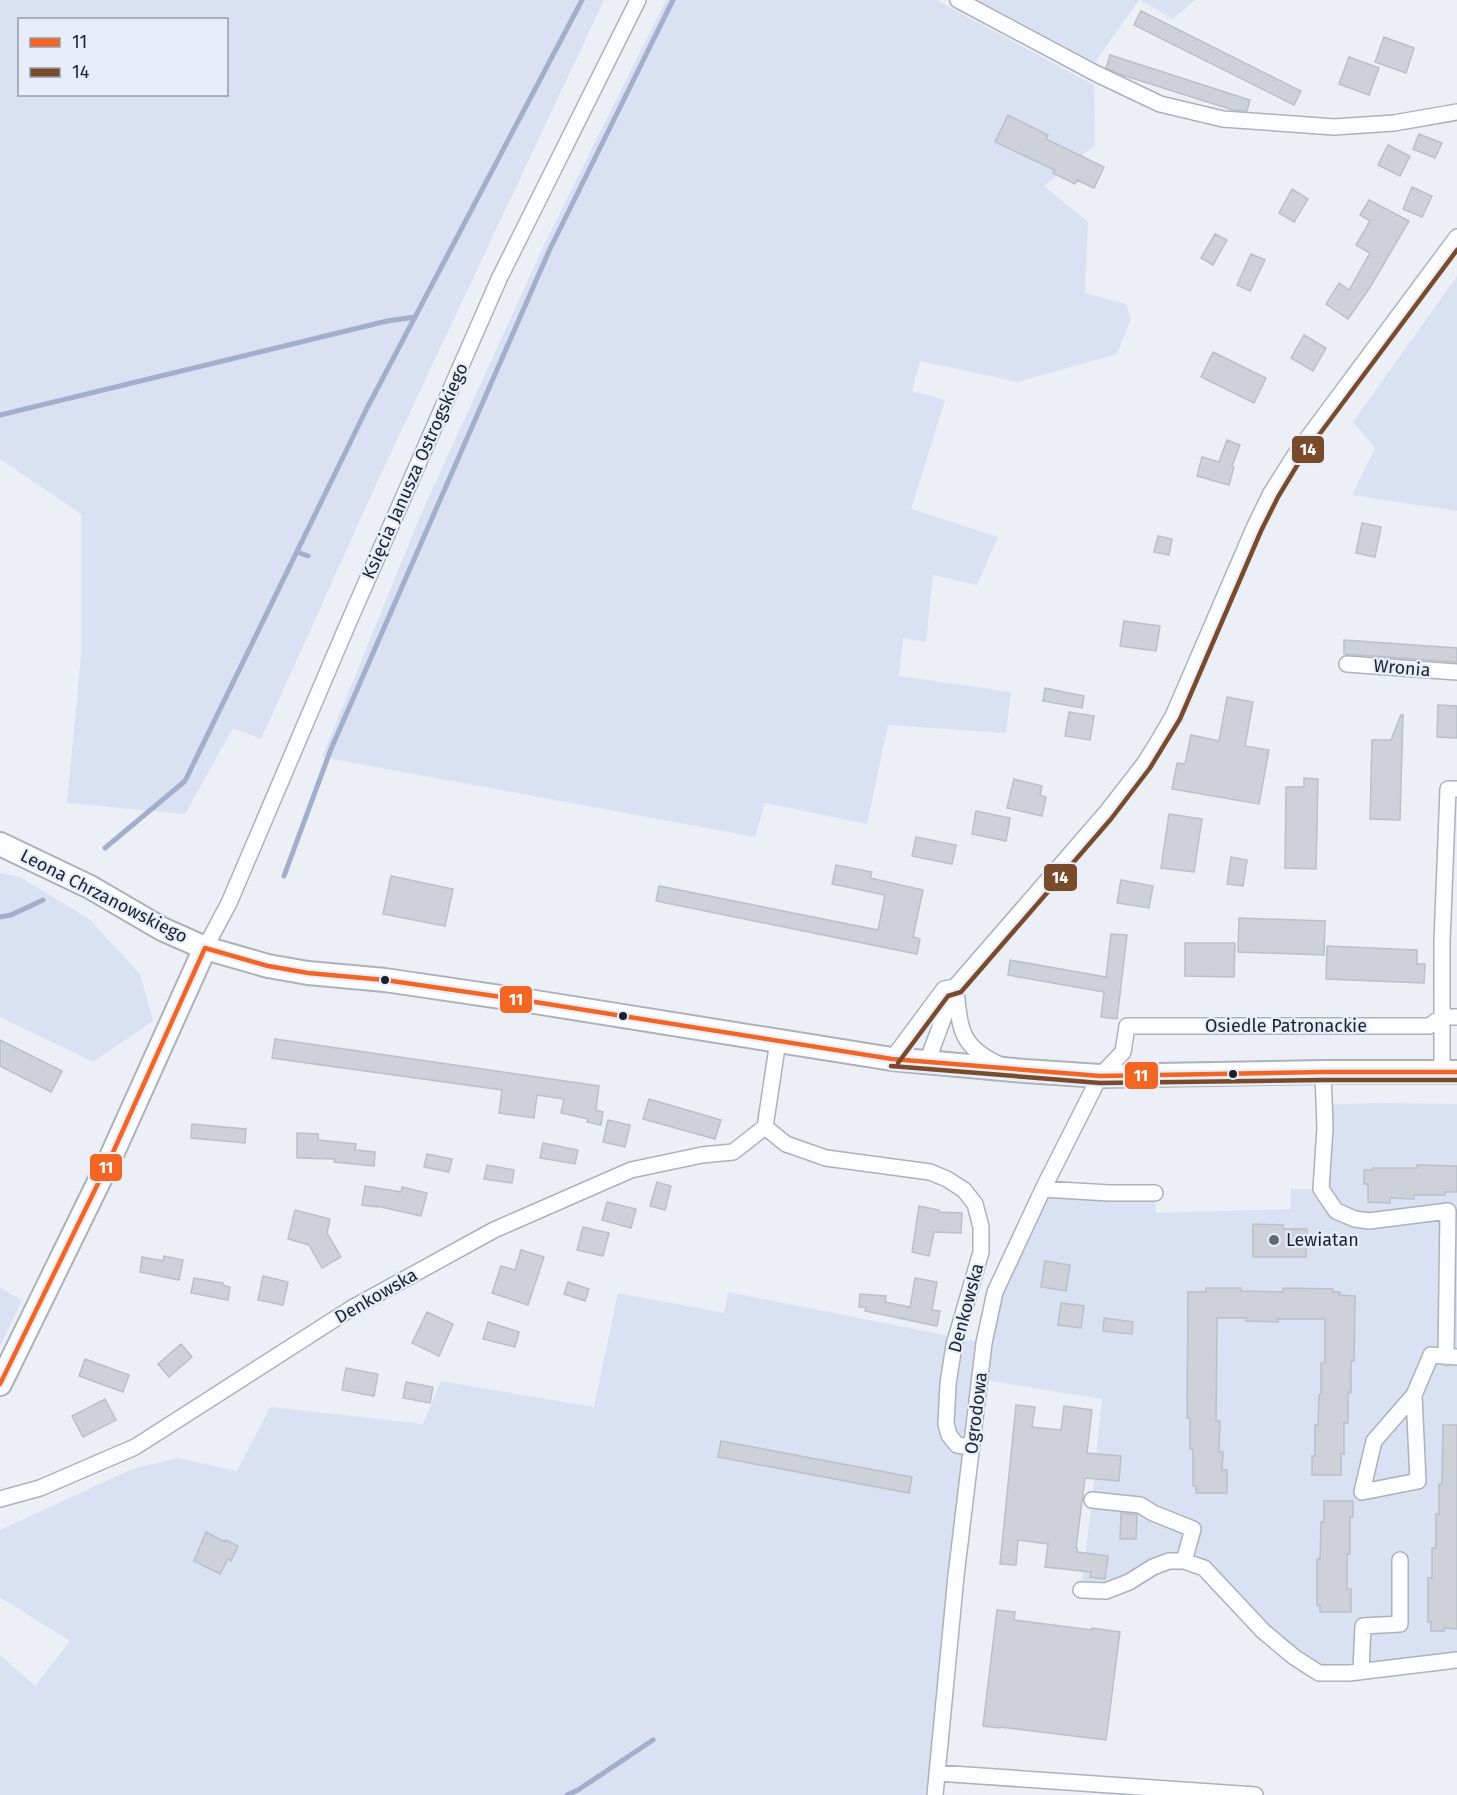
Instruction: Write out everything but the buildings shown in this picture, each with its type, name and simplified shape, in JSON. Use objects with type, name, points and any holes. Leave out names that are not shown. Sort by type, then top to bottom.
[{"type":"street","name":"Księcia Janusza Ostrogskiego","points":[[205,948],[229,903],[351,615],[499,279],[638,0]]},
{"type":"street","points":[[958,0],[1097,74],[1160,104],[1223,119],[1335,127],[1394,123],[1457,112]]},
{"type":"street","points":[[927,1062],[956,987],[1105,814],[1144,764],[1173,716],[1271,493],[1295,455],[1457,237]]},
{"type":"street","name":"Wronia","points":[[1347,664],[1457,672]]},
{"type":"street","points":[[1450,1072],[1450,1017],[1442,941],[1448,789],[1457,789]]},
{"type":"street","name":"Leona Chrzanowskiego","points":[[0,844],[90,887],[162,929],[205,948],[268,966],[298,971],[385,980],[892,1059],[1010,1070],[1100,1076],[1450,1072]]},
{"type":"street","points":[[0,1384],[110,1159],[205,948]]},
{"type":"street","points":[[892,1059],[944,989],[956,987]]},
{"type":"street","points":[[956,987],[964,1037],[983,1057],[1010,1070]]},
{"type":"street","name":"Osiedle Patronackie","points":[[1127,1026],[1429,1026],[1450,1017]]},
{"type":"street","name":"Ogrodowa","points":[[937,1773],[971,1447],[984,1343],[995,1292],[1100,1076],[1123,1052],[1127,1026]]},
{"type":"street","points":[[765,1127],[778,1041]]},
{"type":"street","points":[[1323,1072],[1325,1128],[1320,1189],[1336,1211],[1355,1219],[1369,1221],[1448,1211],[1452,1357],[1431,1355],[1414,1395],[1374,1441],[1362,1492],[1418,1481],[1414,1395]]},
{"type":"street","name":"Denkowska","points":[[0,1499],[40,1488],[135,1447],[352,1308],[494,1230],[631,1170],[702,1155],[733,1152],[765,1127],[786,1144],[826,1158],[930,1172],[964,1190],[975,1204],[981,1227],[981,1252],[954,1345],[948,1384],[946,1424],[949,1435],[957,1445],[971,1447]]},
{"type":"street","points":[[1044,1189],[1155,1193]]},
{"type":"street","points":[[1092,1500],[1140,1505],[1153,1513],[1193,1529],[1184,1561]]},
{"type":"street","points":[[1361,1671],[1363,1626],[1400,1624],[1400,1560]]},
{"type":"street","points":[[1081,1590],[1106,1591],[1129,1582],[1153,1567],[1169,1561],[1184,1561],[1204,1568],[1263,1631],[1319,1673],[1333,1674],[1457,1660]]},
{"type":"street","points":[[935,1795],[937,1773],[1256,1795]]},
{"type":"shaded area","points":[[0,0],[604,0],[379,478],[261,739],[233,728],[185,814],[67,803],[81,656],[81,514],[0,459]]},
{"type":"shaded area","points":[[666,0],[936,0],[1094,85],[1095,145],[1044,186],[1088,222],[1085,293],[1126,304],[1131,319],[1117,354],[1017,382],[920,361],[912,391],[945,400],[911,509],[998,537],[977,585],[933,575],[926,642],[903,638],[899,676],[1011,692],[1006,733],[888,725],[867,824],[765,803],[755,837],[322,757],[422,512],[544,245]]},
{"type":"shaded area","points":[[977,0],[1139,0],[1095,62]]},
{"type":"shaded area","points":[[1140,0],[1195,0],[1173,19]]},
{"type":"shaded area","points":[[1457,276],[1457,511],[1352,495],[1375,448],[1353,422]]},
{"type":"shaded area","points":[[0,873],[20,877],[89,919],[140,974],[153,1021],[93,1062],[0,1017]]},
{"type":"shaded area","points":[[1457,1104],[1457,1660],[1333,1674],[1263,1631],[1183,1561],[1129,1582],[1081,1590],[1102,1399],[980,1379],[935,1795],[0,1795],[0,1655],[35,1686],[70,1641],[0,1597],[0,1530],[132,1469],[177,1458],[237,1471],[270,1407],[423,1424],[441,1381],[594,1407],[618,1293],[724,1313],[728,1292],[984,1343],[995,1292],[1043,1189],[1155,1193],[1156,1213],[1290,1209],[1291,1189],[1320,1189],[1323,1105]]},
{"type":"shaded area","points":[[0,1288],[22,1300],[0,1346]]},
{"type":"waterway","points":[[105,848],[185,781],[366,410],[582,0]]},
{"type":"waterway","points":[[284,876],[331,749],[549,251],[673,0]]},
{"type":"waterway","points":[[0,415],[387,321],[415,317]]},
{"type":"waterway","points":[[297,552],[308,556]]},
{"type":"waterway","points":[[0,917],[11,915],[43,900]]},
{"type":"waterway","points":[[567,1795],[653,1740]]},
{"type":"transit line","name":"14","points":[[898,1063],[948,996],[961,992],[1111,819],[1150,768],[1180,719],[1261,531],[1278,497],[1301,459],[1457,250]]},
{"type":"transit line","name":"11","points":[[205,948],[268,966],[308,973],[385,980],[535,1002],[892,1059],[1100,1076],[1457,1072]]},
{"type":"transit line","name":"11","points":[[0,1384],[110,1159],[205,948]]},
{"type":"transit line","name":"14","points":[[891,1066],[1100,1083],[1457,1080]]},
{"type":"place","name":"Lewiatan","points":[[1274,1240]]}]
